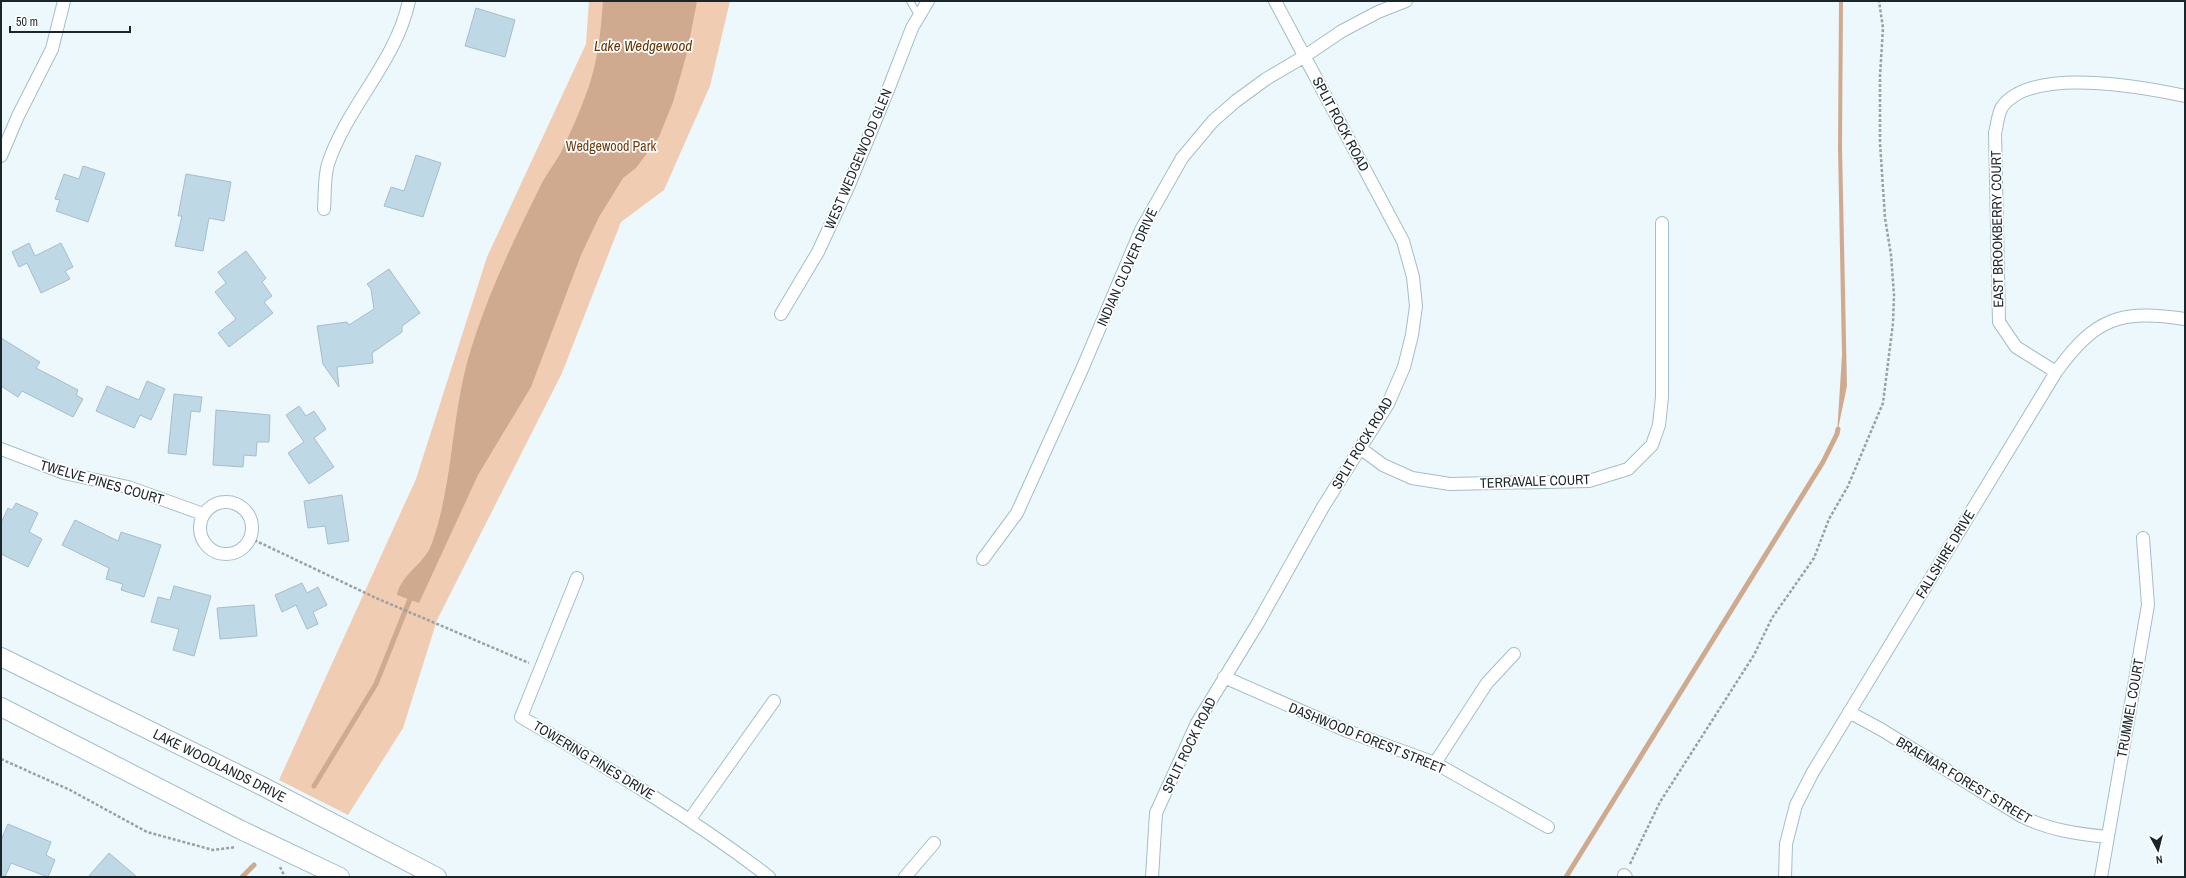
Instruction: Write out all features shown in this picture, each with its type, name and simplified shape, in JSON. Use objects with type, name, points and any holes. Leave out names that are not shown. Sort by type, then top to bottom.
[{"type":"main road","name":"LAKE WOODLANDS DRIVE","points":[[1,657],[260,785],[438,877]]},
{"type":"main road","points":[[1,707],[241,830],[340,877]]},
{"type":"street","points":[[1,156],[18,116],[52,49],[64,1]]},
{"type":"street","points":[[324,209],[328,164],[342,133],[396,42],[409,1]]},
{"type":"street","name":"WEST WEDGEWOOD GLEN","points":[[781,314],[818,252],[846,192],[918,15],[928,1]]},
{"type":"street","name":"SPLIT ROCK ROAD","points":[[1152,877],[1156,813],[1197,723],[1258,623],[1323,507],[1388,404],[1404,367],[1412,335],[1416,306],[1413,277],[1400,235],[1305,56],[1274,1]]},
{"type":"street","name":"INDIAN CLOVER DRIVE","points":[[983,560],[1017,513],[1083,368],[1141,230],[1182,158],[1214,121],[1236,101],[1266,79],[1305,56],[1342,31],[1378,12],[1406,1]]},
{"type":"street","name":"EAST BROOKBERRY COURT","points":[[2056,372],[2016,347],[1999,322],[1995,133],[2002,107],[2023,89],[2047,84],[2084,82],[2155,90],[2185,96]]},
{"type":"street","name":"TERRAVALE COURT","points":[[1360,448],[1384,465],[1412,478],[1450,484],[1589,481],[1628,470],[1652,444],[1659,425],[1662,397],[1662,223]]},
{"type":"street","name":"FALLSHIRE DRIVE","points":[[1785,877],[1786,844],[1796,805],[1813,772],[2056,372],[2073,349],[2094,330],[2113,320],[2135,315],[2155,315],[2185,319]]},
{"type":"street","name":"TWELVE PINES COURT","points":[[1,449],[64,473],[128,487],[204,514]]},
{"type":"street","points":[[217,503],[234,503],[242,507],[250,517],[252,529],[250,538],[246,545],[235,552],[222,554],[214,551],[202,539],[200,522],[204,514],[217,503]]},
{"type":"street","name":"TRUMMEL COURT","points":[[2101,877],[2148,605],[2143,538]]},
{"type":"street","name":"TOWERING PINES DRIVE","points":[[577,578],[521,717],[639,786],[690,819],[769,877]]},
{"type":"street","points":[[1435,763],[1487,683],[1514,654]]},
{"type":"street","name":"DASHWOOD FOREST STREET","points":[[1224,678],[1347,731],[1435,763],[1548,827]]},
{"type":"street","points":[[690,819],[774,701]]},
{"type":"street","name":"BRAEMAR FOREST STREET","points":[[1849,712],[1882,730],[2021,816],[2040,825],[2060,830],[2108,837]]},
{"type":"street","points":[[905,877],[934,843]]},
{"type":"lane","points":[[910,1],[918,15]]},
{"type":"path","points":[[1625,876],[1660,802],[1754,655],[1772,618],[1814,558],[1829,519],[1848,486],[1883,404],[1893,323],[1894,295],[1891,255],[1885,218],[1880,143],[1880,76],[1883,28],[1879,1]]},
{"type":"path","points":[[250,538],[376,598],[541,668]]},
{"type":"path","points":[[1,759],[70,790],[148,832],[213,850],[240,847]]},
{"type":"path","points":[[278,865],[285,877]]},
{"type":"green space","name":"Wedgewood Park","points":[[589,1],[730,1],[710,86],[664,190],[621,222],[562,373],[437,620],[403,728],[348,815],[279,780],[416,479],[487,257],[586,44]]},
{"type":"water","name":"Lake Wedgewood","points":[[603,1],[697,1],[687,53],[673,102],[659,137],[636,168],[623,178],[599,217],[581,255],[531,387],[478,475],[419,603],[397,595],[403,581],[424,557],[432,543],[445,495],[464,373],[471,349],[486,306],[523,222],[543,181],[564,146],[586,95],[597,55]]},
{"type":"water","points":[[1839,1],[1843,1],[1842,147],[1847,386],[1837,434],[1842,355],[1838,148]]},
{"type":"building","points":[[476,8],[515,20],[505,57],[465,46]]},
{"type":"building","points":[[416,155],[441,163],[423,217],[384,206],[391,187],[404,191]]},
{"type":"building","points":[[83,166],[105,173],[88,222],[56,211],[60,200],[55,199],[64,174],[79,179]]},
{"type":"building","points":[[186,174],[231,182],[224,221],[209,218],[203,251],[175,246],[182,216],[178,216]]},
{"type":"building","points":[[29,243],[35,256],[61,243],[73,267],[65,271],[70,279],[41,293],[27,263],[19,267],[12,252]]},
{"type":"building","points":[[246,251],[266,278],[262,282],[272,296],[264,302],[273,313],[229,347],[218,333],[236,319],[215,292],[226,283],[218,272]]},
{"type":"building","points":[[389,269],[420,313],[402,326],[402,332],[372,353],[373,363],[337,367],[339,387],[323,364],[317,326],[347,322],[349,325],[374,309],[371,289],[367,284]]},
{"type":"building","points":[[1,338],[40,362],[36,368],[78,390],[76,395],[83,399],[73,417],[22,391],[18,397],[1,386]]},
{"type":"building","points":[[147,381],[165,389],[151,420],[140,415],[134,428],[96,411],[107,386],[139,400]]},
{"type":"building","points":[[174,394],[202,397],[200,412],[191,411],[186,455],[168,453]]},
{"type":"building","points":[[299,406],[306,416],[314,411],[326,429],[314,438],[334,467],[309,484],[288,453],[304,442],[286,415]]},
{"type":"building","points":[[216,410],[270,415],[269,442],[257,442],[256,456],[244,455],[243,467],[213,465]]},
{"type":"building","points":[[342,495],[349,541],[328,544],[325,526],[308,528],[304,501]]},
{"type":"building","points":[[16,503],[38,513],[29,532],[42,539],[28,567],[1,554],[1,523],[8,508],[12,510]]},
{"type":"building","points":[[75,520],[118,541],[121,532],[161,545],[144,597],[121,590],[123,584],[106,579],[109,568],[62,545]]},
{"type":"building","points":[[302,583],[307,593],[318,587],[327,605],[313,612],[318,624],[307,629],[296,605],[282,612],[275,595]]},
{"type":"building","points":[[174,586],[211,596],[194,656],[173,650],[179,629],[151,622],[158,597],[170,600]]},
{"type":"building","points":[[254,605],[257,636],[220,639],[217,608]]},
{"type":"building","points":[[8,824],[51,842],[46,855],[55,860],[48,877],[11,863],[5,877],[1,877],[1,840]]},
{"type":"building","points":[[109,853],[137,877],[88,877]]},
{"type":"waterway","points":[[1566,877],[1823,462],[1838,429]]},
{"type":"waterway","points":[[314,786],[376,684],[412,594]]},
{"type":"waterway","points":[[242,877],[254,865]]}]
